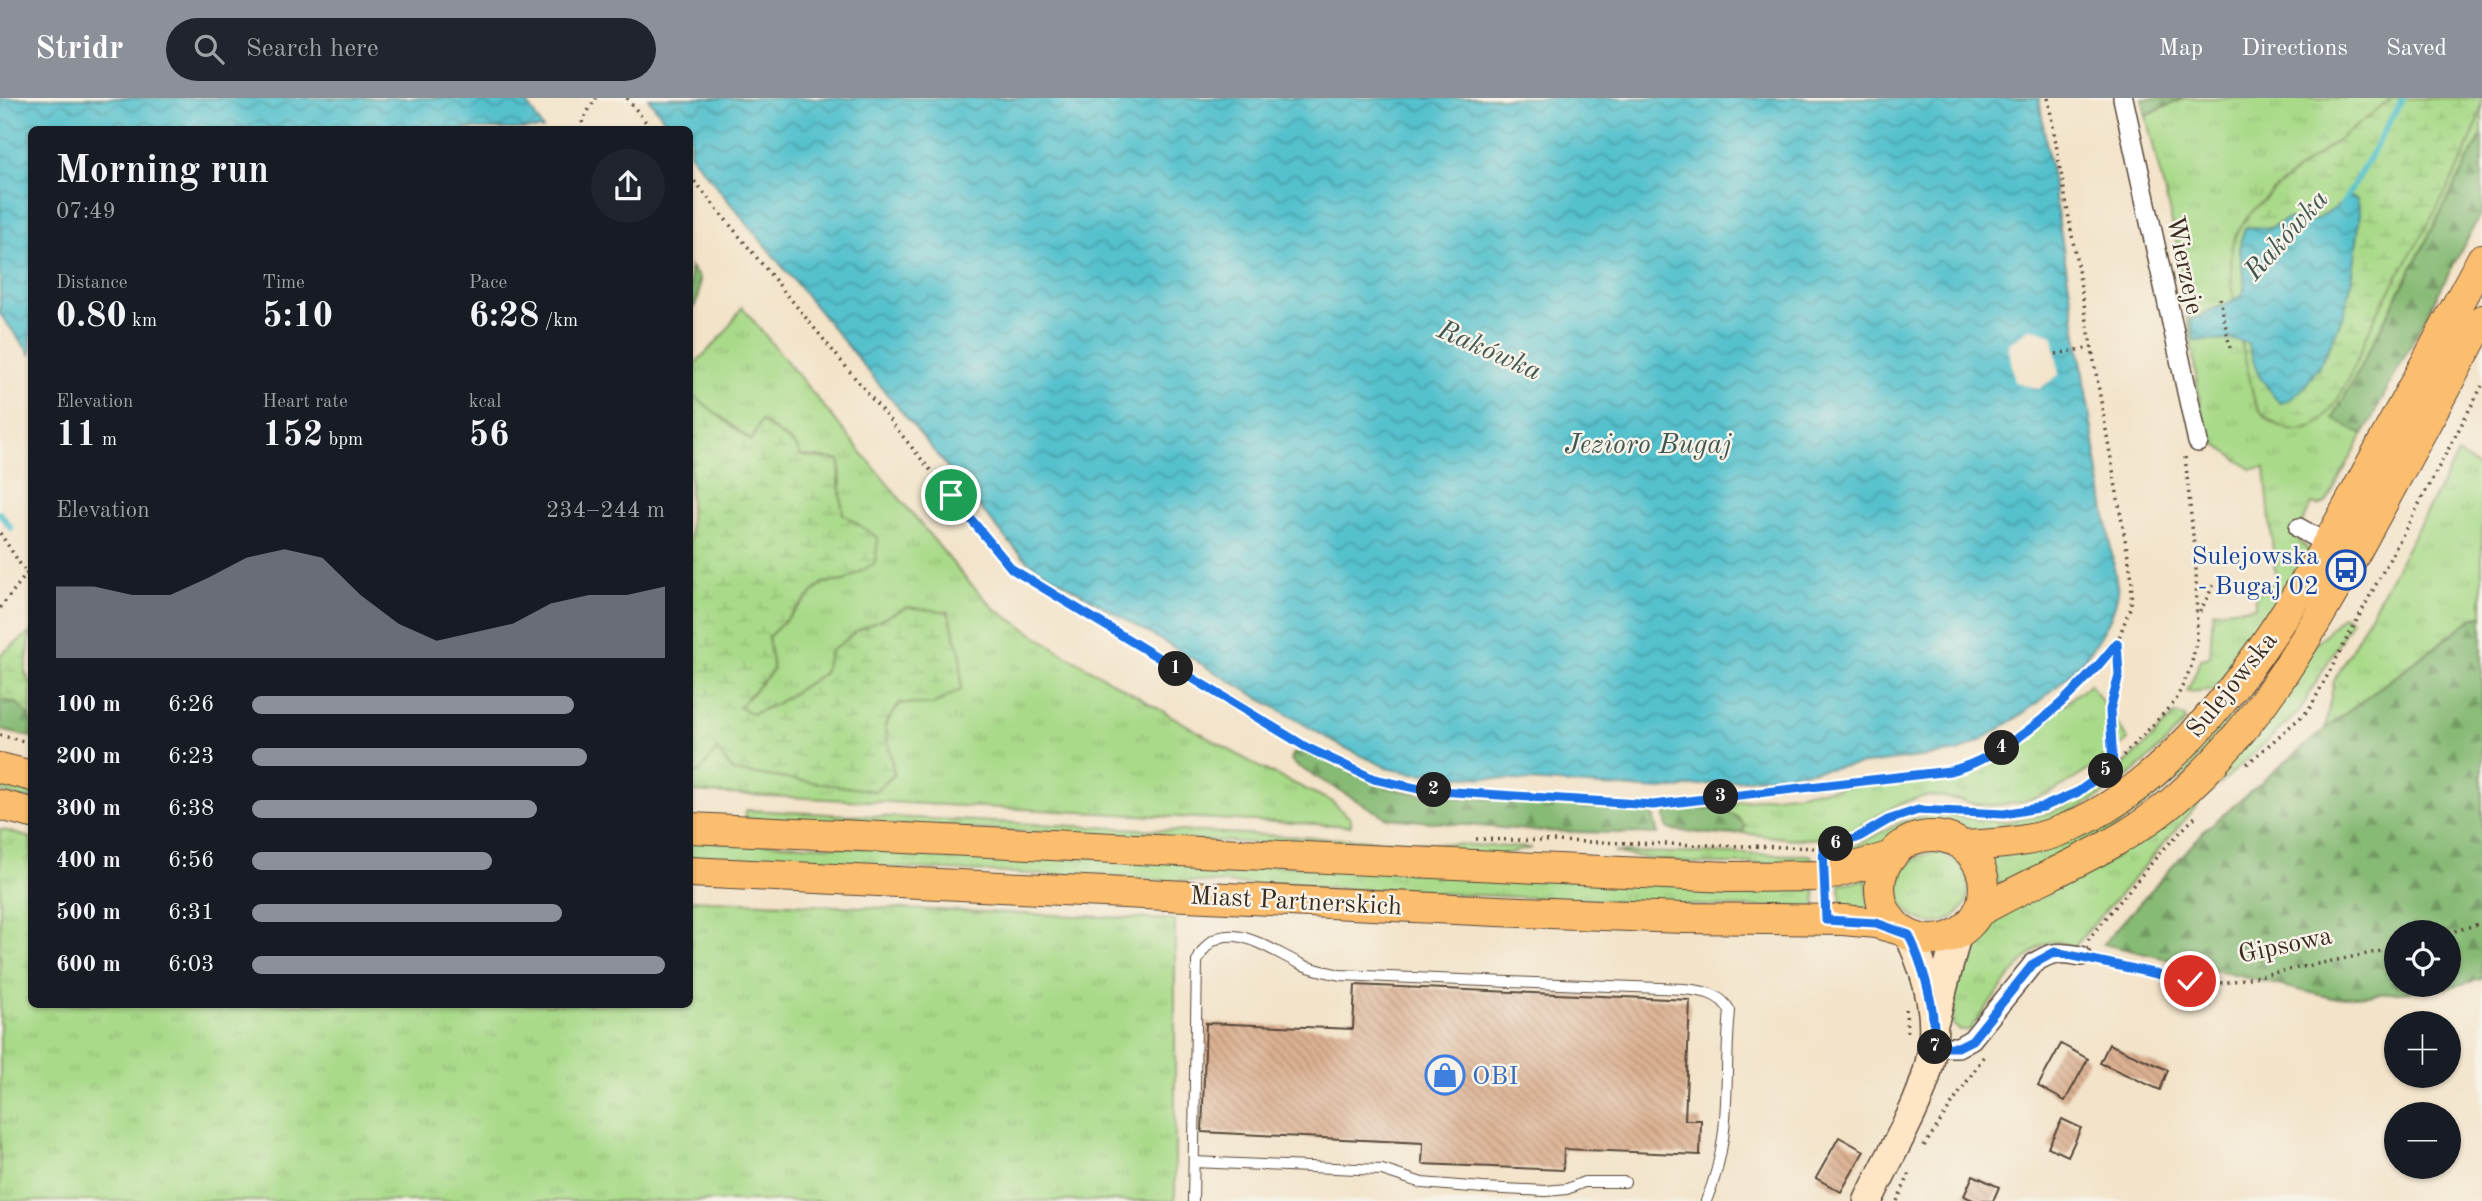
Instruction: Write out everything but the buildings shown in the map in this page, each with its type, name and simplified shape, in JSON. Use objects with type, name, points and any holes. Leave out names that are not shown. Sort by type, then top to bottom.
[{"type":"main road","name":"Sulejowska","points":[[1963,846],[2020,842],[2057,832],[2113,801],[2159,766],[2206,719],[2252,664],[2287,612],[2327,544],[2482,259]]},
{"type":"main road","name":"Sulejowska","points":[[1978,912],[2117,842],[2170,803],[2218,758],[2261,705],[2302,645],[2482,320]]},
{"type":"main road","points":[[0,768],[28,775]]},
{"type":"main road","points":[[0,806],[28,812]]},
{"type":"main road","name":"Miast Partnerskich","points":[[693,828],[1729,877],[1823,862],[1892,856]]},
{"type":"main road","points":[[1868,1201],[1922,1098],[1935,1047],[1935,1019],[1919,955],[1905,932],[1889,916],[1882,899],[1881,881],[1892,856],[1905,844],[1924,837],[1944,838],[1963,846],[1981,871],[1984,892],[1978,912],[1957,934],[1938,940],[1905,932]]},
{"type":"main road","name":"Miast Partnerskich","points":[[693,872],[1497,911],[1683,918],[1843,920],[1876,923],[1905,932]]},
{"type":"main road","points":[[1935,1019],[1957,934]]},
{"type":"street","name":"Wierzeje","points":[[2123,98],[2198,442]]},
{"type":"street","points":[[2299,528],[2327,544]]},
{"type":"street","points":[[1935,1047],[1958,1047],[1972,1040],[2033,964],[2043,957],[2055,952],[2081,956]]},
{"type":"lane","points":[[1193,1201],[1197,962],[1203,948],[1217,937],[1241,935],[1305,966],[1340,975],[1684,989],[1714,995],[1725,1001],[1730,1011],[1727,1125],[1721,1165],[1706,1201]]},
{"type":"lane","points":[[1194,1162],[1382,1170],[1422,1183],[1475,1188],[1546,1191],[1567,1189],[1584,1182],[1625,1182]]},
{"type":"path","points":[[583,126],[582,121],[596,98]]},
{"type":"path","points":[[627,98],[649,126]]},
{"type":"path","points":[[693,180],[1012,569],[1306,747],[1374,779],[1424,790],[1653,805],[1950,771],[1982,760],[2012,742],[2088,677],[2117,643],[2131,605],[2132,579],[2049,98]]},
{"type":"path","points":[[2220,298],[2230,348]]},
{"type":"path","points":[[2056,354],[2092,347]]},
{"type":"path","points":[[0,533],[26,573],[0,608]]},
{"type":"path","points":[[1468,838],[1823,862],[1888,820],[1918,810],[2004,814],[2043,807],[2078,792],[2113,766],[2176,699],[2191,667],[2199,614],[2214,584]]},
{"type":"path","points":[[2113,766],[2110,710],[2119,675],[2117,643]]},
{"type":"path","points":[[0,735],[28,742]]},
{"type":"path","points":[[2461,929],[2482,923]]},
{"type":"path","name":"Gipsowa","points":[[2081,956],[2190,981],[2224,984],[2384,950]]},
{"type":"path","points":[[1906,998],[1907,1043]]},
{"type":"path","points":[[1918,1156],[1988,1050]]},
{"type":"path","points":[[1898,1201],[1913,1167]]},
{"type":"green space","points":[[2142,98],[2184,98],[2146,116]]},
{"type":"green space","points":[[2184,98],[2482,98],[2482,134],[2333,419],[2363,435],[2326,503],[2319,506],[2312,504],[2295,536],[2309,550],[2303,566],[2214,690],[2187,692],[2201,659],[2210,657],[2213,611],[2255,607],[2255,593],[2261,591],[2261,583],[2276,582],[2265,468],[2251,469],[2217,445],[2207,432],[2200,403],[2176,239],[2146,116]]},
{"type":"green space","points":[[2392,98],[2482,98],[2479,118],[2470,143],[2424,232],[2381,306],[2337,400],[2316,425],[2305,430],[2288,429],[2272,422],[2259,410],[2255,402],[2233,298],[2233,243],[2241,226],[2278,187]]},
{"type":"green space","points":[[2482,134],[2482,211],[2363,435],[2333,419]]},
{"type":"green space","points":[[693,270],[700,279],[699,296],[693,309]]},
{"type":"green space","points":[[742,307],[965,578],[995,609],[1061,652],[1261,768],[1331,801],[1351,819],[1351,826],[693,792],[693,773],[699,773],[717,750],[894,775],[885,725],[900,703],[932,705],[830,652],[824,673],[776,704],[752,714],[739,707],[773,670],[768,637],[823,583],[844,581],[840,460],[801,456],[796,446],[761,421],[752,441],[693,395],[693,366],[724,334]]},
{"type":"green space","points":[[693,395],[751,441],[761,421],[796,446],[801,456],[840,460],[839,483],[843,514],[878,538],[875,563],[844,581],[823,583],[768,637],[773,670],[739,707],[753,714],[776,704],[824,673],[830,652],[858,630],[907,607],[948,612],[961,655],[961,690],[932,705],[899,703],[885,725],[894,775],[875,791],[733,771],[717,750],[699,773],[693,773]]},
{"type":"green space","points":[[2458,454],[2482,470],[2482,616],[2474,617],[2325,729],[2334,681]]},
{"type":"green space","points":[[2367,499],[2281,660],[2188,773],[2106,836],[1998,885],[1991,856],[2146,789]]},
{"type":"green space","points":[[2343,615],[2352,620],[2299,712],[2201,801],[2074,947],[2054,942],[2038,948],[2017,969],[1969,1030],[1960,1030],[1953,1025],[1955,990],[1962,962],[1976,937],[1987,925],[2000,912],[2115,858]]},
{"type":"green space","points":[[2482,616],[2482,979],[2461,984],[2461,920],[2384,920],[2384,993],[2333,998],[2103,944],[2206,829],[2325,729],[2475,617]]},
{"type":"green space","points":[[28,634],[25,673],[28,678],[28,715],[17,703],[0,699],[0,655]]},
{"type":"green space","points":[[2090,684],[2128,740],[2096,765],[2044,795],[2005,805],[1984,805],[1945,797],[1921,797],[1894,807],[1840,834],[1813,839],[1742,833],[1745,826],[1721,808],[1704,808],[1767,797],[1966,772],[1996,757]]},
{"type":"green space","points":[[0,699],[17,703],[28,715],[28,736],[0,730]]},
{"type":"green space","points":[[2175,714],[2185,717],[2185,722],[2140,767],[2116,786],[2065,814],[2037,824],[2007,830],[1974,832],[1939,823],[1927,823],[1908,829],[1874,848],[1839,860],[1841,851],[1919,817],[1940,815],[2009,821],[2035,817],[2058,809],[2101,784],[2121,768]]},
{"type":"green space","points":[[1303,749],[1386,787],[1425,795],[1642,807],[1652,812],[1658,834],[1537,831],[1387,818],[1297,766],[1291,760],[1293,754]]},
{"type":"green space","points":[[0,781],[28,788],[28,799],[0,792]]},
{"type":"green space","points":[[1673,806],[1722,810],[1731,813],[1745,826],[1742,833],[1721,835],[1671,830],[1667,828],[1665,815]]},
{"type":"green space","points":[[746,810],[1532,848],[1500,855],[745,818]]},
{"type":"green space","points":[[0,829],[28,837],[28,1008],[693,1008],[693,900],[1175,920],[1175,1201],[0,1201]]},
{"type":"green space","points":[[693,840],[1815,889],[1816,907],[1733,907],[693,858]]},
{"type":"green space","points":[[1614,852],[1810,855],[1815,863],[1689,863]]},
{"type":"green space","points":[[1941,853],[1954,859],[1963,868],[1967,874],[1967,902],[1959,913],[1948,921],[1927,923],[1909,913],[1901,902],[1899,881],[1909,863],[1920,855]]},
{"type":"green space","points":[[1867,879],[1869,909],[1841,907],[1840,884]]},
{"type":"water","points":[[0,98],[524,98],[541,126],[28,126],[28,351],[0,314]]},
{"type":"water","name":"Jezioro Bugaj","points":[[648,98],[2039,98],[2118,592],[2110,618],[2097,642],[2056,687],[2007,724],[1959,752],[1661,790],[1411,773],[1390,769],[1339,745],[1030,563],[1007,540],[698,164],[693,157],[693,126],[670,126]]},
{"type":"water","points":[[2352,197],[2357,199],[2360,212],[2356,255],[2344,310],[2323,359],[2313,375],[2291,398],[2280,403],[2259,376],[2247,343],[2236,340],[2194,341],[2191,320],[2242,296],[2244,280],[2240,246],[2246,227],[2270,228],[2287,219],[2315,220]]},
{"type":"pier","points":[[2030,328],[2053,335],[2056,354],[2059,375],[2039,389],[2015,382],[2008,344]]},
{"type":"waterway","name":"Rakówka","points":[[2341,207],[2403,98]]},
{"type":"waterway","points":[[0,513],[11,528]]},
{"type":"place","name":"Sulejowska - Bugaj 02","points":[[2346,570]]},
{"type":"place","name":"OBI","points":[[1445,1075]]},
{"type":"route","points":[[951,495],[1012,569],[1306,747],[1374,779],[1424,790],[1653,805],[1950,771],[1982,760],[2012,742],[2088,677],[2117,643],[2119,675],[2110,710],[2113,766],[2078,792],[2043,807],[2004,814],[1918,810],[1888,820],[1857,838],[1823,848],[1826,920],[1876,923],[1909,935],[1919,955],[1935,1019],[1935,1047],[1958,1047],[1972,1040],[2033,964],[2055,952],[2066,952],[2190,981]]}]
